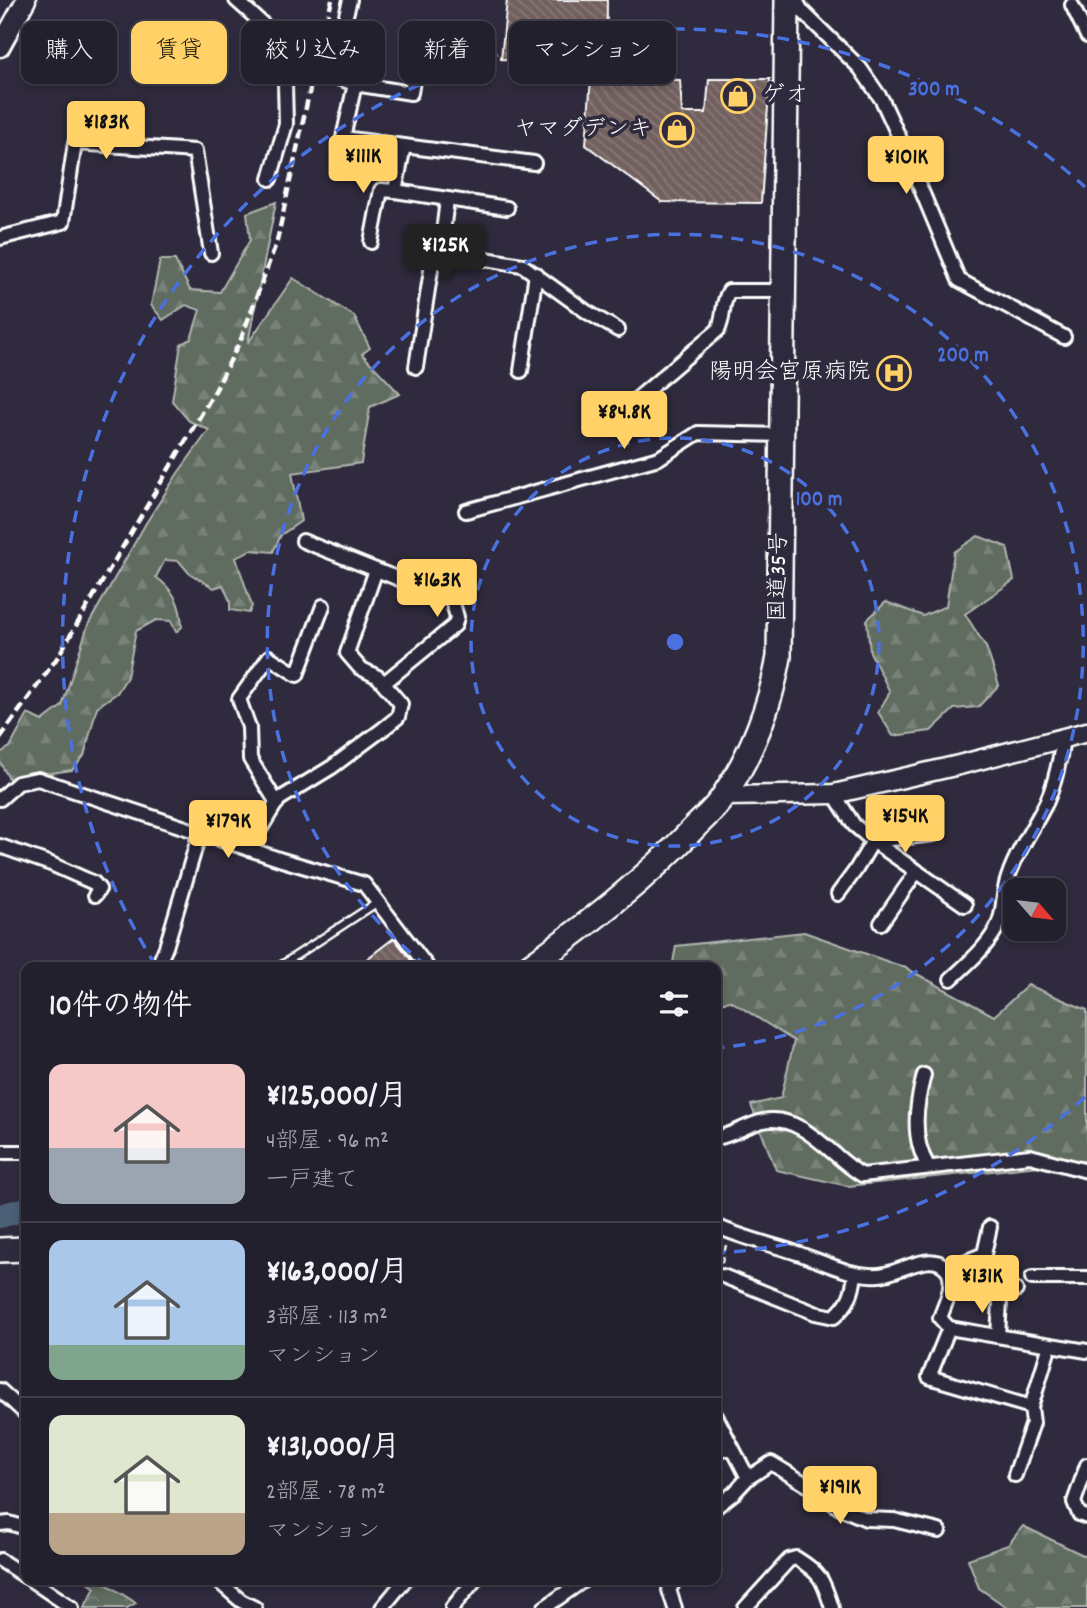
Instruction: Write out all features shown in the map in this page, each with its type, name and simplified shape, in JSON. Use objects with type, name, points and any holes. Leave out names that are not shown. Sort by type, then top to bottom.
[{"type":"highway","name":"国道35号","points":[[535,962],[568,939],[666,858],[724,796],[758,732],[775,683],[779,657],[788,0]]},
{"type":"highway","points":[[0,1250],[21,1249]]},
{"type":"street","points":[[0,47],[26,0]]},
{"type":"street","points":[[236,0],[284,43],[286,124],[270,179]]},
{"type":"street","points":[[344,21],[350,0]]},
{"type":"street","points":[[796,0],[802,12],[860,68],[882,100],[959,280],[1064,337]]},
{"type":"street","points":[[1072,5],[1087,36]]},
{"type":"street","points":[[413,84],[411,93],[355,84],[343,138],[534,163]]},
{"type":"street","points":[[0,238],[63,222],[75,143],[195,151],[211,253]]},
{"type":"street","points":[[395,191],[404,146]]},
{"type":"street","points":[[371,242],[381,190],[507,208]]},
{"type":"street","points":[[416,367],[433,257],[441,248],[447,200]]},
{"type":"street","points":[[441,248],[450,253],[522,265],[587,312],[618,330]]},
{"type":"street","points":[[521,371],[536,274]]},
{"type":"street","points":[[619,414],[718,330],[722,323],[724,299],[729,291],[784,291]]},
{"type":"street","points":[[466,511],[659,458],[698,433],[782,435]]},
{"type":"street","points":[[303,541],[452,600],[457,617],[455,625],[384,683]]},
{"type":"street","points":[[248,849],[276,803],[332,767],[398,717],[401,704],[378,677],[360,668],[347,653],[376,570]]},
{"type":"street","points":[[276,803],[250,759],[249,727],[239,699],[268,657],[296,675],[323,606]]},
{"type":"street","points":[[724,796],[834,793],[921,775],[1087,732]]},
{"type":"street","points":[[951,979],[978,954],[994,932],[1004,910],[1007,884],[1021,848],[1047,800],[1060,761],[1063,738]]},
{"type":"street","points":[[0,799],[18,783],[38,779],[248,849],[365,884],[424,962]]},
{"type":"street","points":[[834,793],[854,825],[965,905]]},
{"type":"street","points":[[159,962],[166,947],[200,832]]},
{"type":"street","points":[[873,841],[934,834]]},
{"type":"street","points":[[838,894],[873,841]]},
{"type":"street","points":[[0,846],[94,883],[99,889],[95,895]]},
{"type":"street","points":[[881,923],[917,871]]},
{"type":"street","points":[[924,1075],[916,1102],[918,1143],[928,1166]]},
{"type":"street","points":[[721,1137],[762,1121],[780,1121],[802,1128],[848,1167],[862,1175],[1030,1156],[1087,1171]]},
{"type":"street","points":[[0,1152],[21,1152]]},
{"type":"street","points":[[947,1269],[984,1254],[990,1227]]},
{"type":"street","points":[[721,1229],[855,1274],[880,1275],[928,1261],[939,1263],[947,1269],[950,1286],[940,1318],[949,1328],[1087,1351]]},
{"type":"street","points":[[723,1276],[815,1313],[835,1317],[853,1292],[855,1274]]},
{"type":"street","points":[[1032,1278],[1087,1278]]},
{"type":"street","points":[[950,1286],[1016,1290]]},
{"type":"street","points":[[995,1289],[1000,1301],[998,1336]]},
{"type":"street","points":[[949,1328],[929,1377],[1031,1407]]},
{"type":"street","points":[[1015,1475],[1033,1423],[1031,1407],[1050,1345]]},
{"type":"street","points":[[0,1390],[21,1409]]},
{"type":"street","points":[[721,1431],[748,1478]]},
{"type":"street","points":[[721,1449],[732,1449]]},
{"type":"street","points":[[721,1503],[748,1478],[771,1463],[840,1508],[866,1519],[894,1520],[939,1531]]},
{"type":"street","points":[[1087,1465],[1074,1502],[1079,1514],[1087,1517]]},
{"type":"street","points":[[0,1524],[21,1527]]},
{"type":"street","points":[[745,1608],[789,1560],[796,1558],[816,1570],[825,1583],[832,1608]]},
{"type":"street","points":[[0,1560],[21,1574]]},
{"type":"street","points":[[37,1585],[72,1608]]},
{"type":"street","points":[[222,1585],[240,1601],[255,1608]]},
{"type":"street","points":[[382,1608],[401,1585]]},
{"type":"street","points":[[452,1608],[471,1585]]},
{"type":"street","points":[[544,1608],[577,1585]]},
{"type":"street","points":[[672,1585],[669,1590],[675,1608]]},
{"type":"lane","points":[[286,962],[379,901]]},
{"type":"path","points":[[723,1276],[722,1261],[729,1233]]},
{"type":"green space","points":[[276,202],[248,343],[293,278],[354,316],[370,348],[362,354],[400,394],[370,407],[361,463],[292,473],[301,521],[281,535],[273,552],[250,550],[236,558],[252,606],[249,613],[230,610],[230,601],[223,585],[214,588],[189,573],[179,561],[165,560],[156,577],[176,599],[182,627],[176,632],[171,621],[156,620],[136,631],[127,677],[117,693],[97,707],[84,756],[72,770],[9,779],[0,762],[0,753],[10,747],[28,714],[42,721],[62,706],[88,625],[146,523],[209,430],[189,421],[172,401],[181,344],[191,339],[200,310],[186,305],[163,320],[151,305],[160,260],[175,260],[190,290],[220,292],[250,240],[247,213]]},
{"type":"green space","points":[[978,536],[1007,547],[1014,580],[965,614],[986,647],[999,685],[978,707],[954,709],[931,731],[893,736],[878,712],[890,692],[870,652],[867,620],[886,602],[923,616],[946,606],[954,552]]},
{"type":"green space","points":[[804,932],[906,968],[994,1016],[1028,985],[1087,1010],[1087,1161],[848,1186],[776,1170],[751,1105],[781,1098],[794,1041],[731,1001],[721,1002],[721,962],[673,962],[676,946]]},
{"type":"green space","points":[[1023,1526],[1087,1557],[1087,1608],[1008,1608],[979,1588],[968,1559],[1008,1545]]},
{"type":"green space","points":[[91,1585],[108,1585],[136,1603],[127,1608],[84,1608],[95,1588]]},
{"type":"building","name":"ヤマダデンキ","points":[[507,0],[607,0],[607,21],[509,21],[509,59],[501,59]]},
{"type":"building","name":"ヤマダデンキ","points":[[709,79],[770,79],[761,203],[662,202],[586,145],[591,84],[676,84],[676,80],[680,80],[682,113],[706,113]]},
{"type":"building","points":[[394,938],[412,962],[363,962]]},
{"type":"waterway","points":[[0,1216],[21,1210]]},
{"type":"railway","points":[[0,738],[57,658],[215,391],[241,339],[277,241],[332,0]]},
{"type":"place","name":"ゲオ","points":[[738,96]]},
{"type":"place","name":"ヤマダデンキ","points":[[677,130]]},
{"type":"place","name":"陽明会宮原病院","points":[[894,373]]}]
